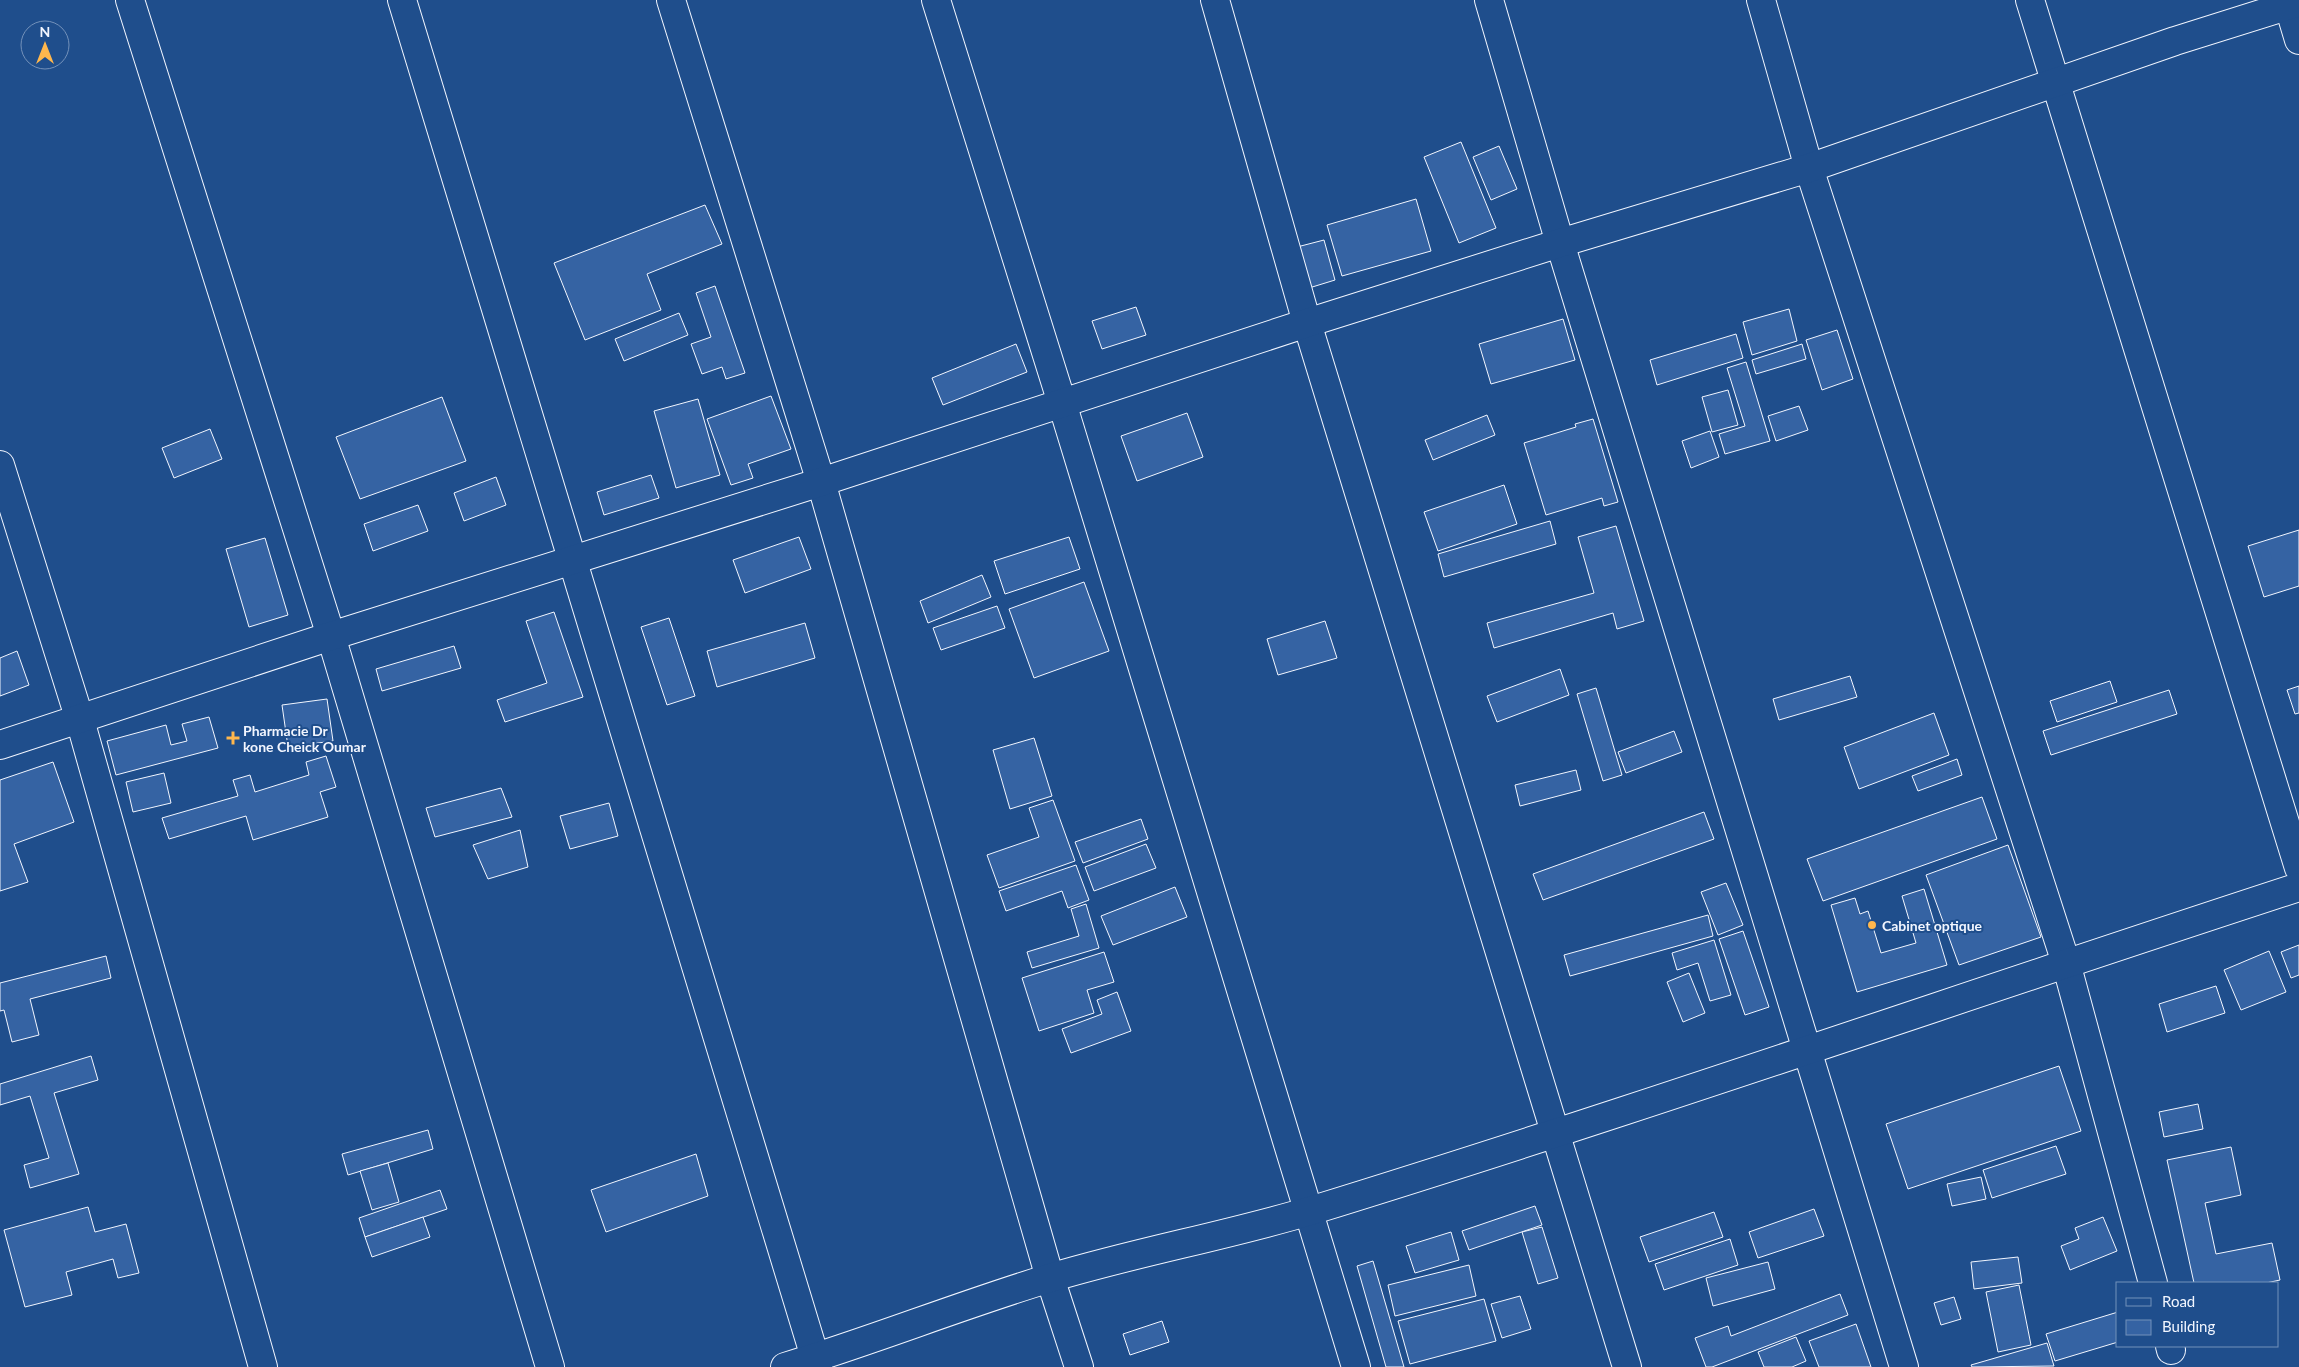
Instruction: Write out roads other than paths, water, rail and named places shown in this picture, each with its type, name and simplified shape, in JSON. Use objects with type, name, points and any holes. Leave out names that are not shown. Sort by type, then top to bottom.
[{"type":"street","points":[[130,0],[330,636],[550,1367]]},
{"type":"street","points":[[402,0],[816,1363]]},
{"type":"street","points":[[671,0],[821,482],[1050,1278],[1079,1367]]},
{"type":"street","points":[[936,0],[1062,403],[1356,1367]]},
{"type":"street","points":[[1216,0],[1307,323],[1627,1367]]},
{"type":"street","points":[[1489,0],[1560,243],[1806,1052],[1904,1367]]},
{"type":"street","points":[[1760,0],[1809,168],[2066,963],[2153,1282]]},
{"type":"street","points":[[2030,0],[2299,868]]},
{"type":"street","points":[[0,745],[330,636],[821,482],[1307,323],[1560,243],[1809,168],[2292,2],[2299,40]]},
{"type":"street","points":[[0,465],[80,720],[263,1367]]},
{"type":"street","points":[[785,1367],[816,1363],[1050,1278],[1307,1211],[1555,1133],[1806,1052],[2066,963],[2299,887]]},
{"type":"place","name":"Pharmacie Dr kone Cheick Oumar","points":[[233,738]]},
{"type":"place","name":"Cabinet optique","points":[[1872,925]]}]
